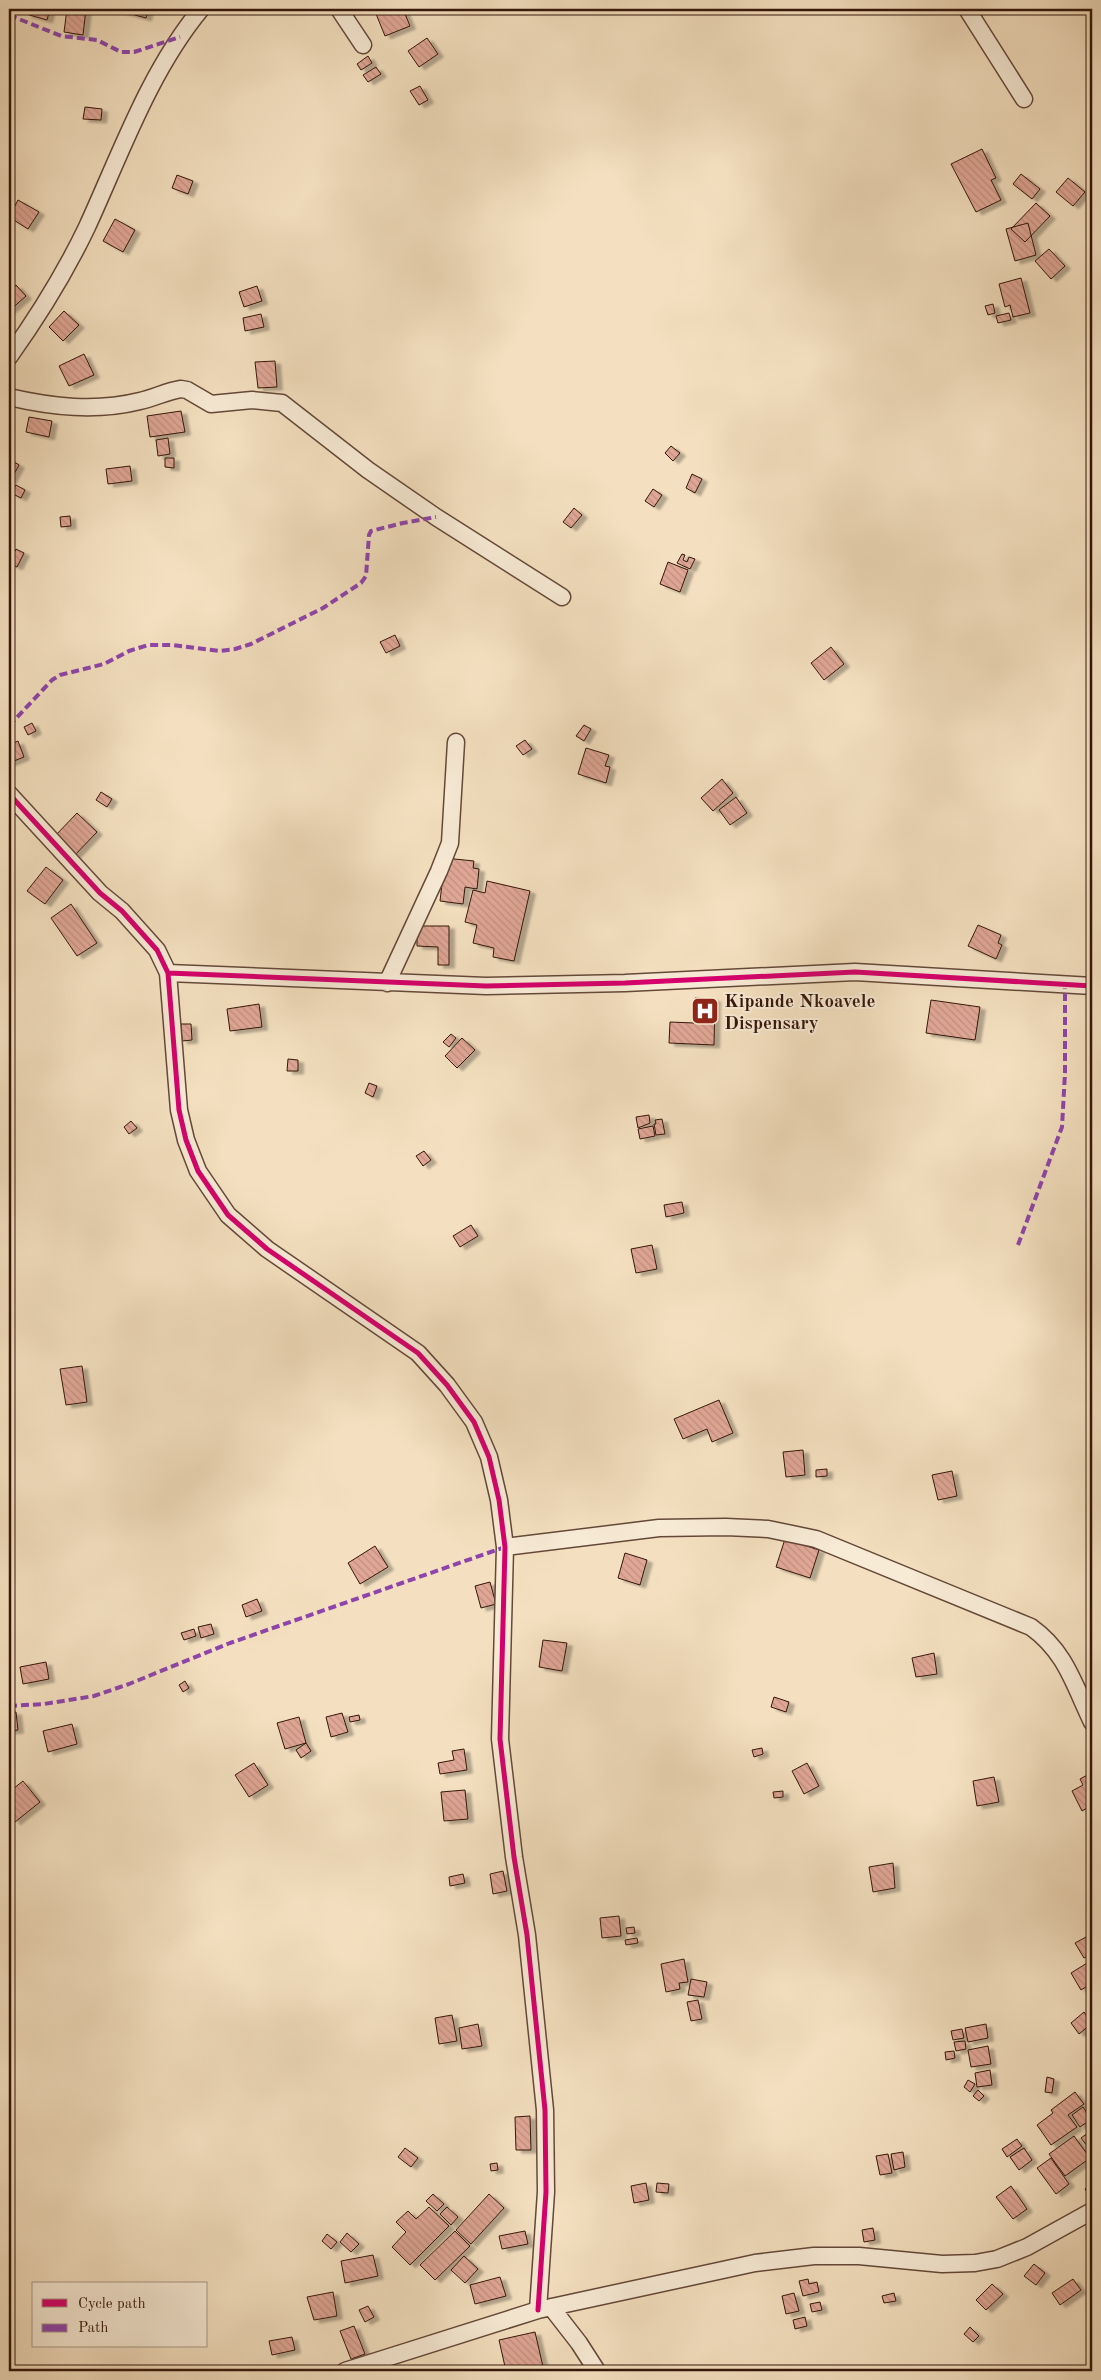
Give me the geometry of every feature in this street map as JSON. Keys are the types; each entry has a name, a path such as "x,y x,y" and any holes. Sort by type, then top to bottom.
{"street":[{"path":"9,357 50,296 85,229 140,109 180,37 201,9"},
{"path":"339,9 363,45"},
{"path":"967,9 1024,99"},
{"path":"9,397 49,405 89,408 133,403 181,389 187,390 211,404 252,400 282,403 368,470 562,598"},
{"path":"387,983 450,843 456,742"},
{"path":"9,794 100,893 142,932 158,950 168,973 179,1110 186,1140 198,1171 228,1214 267,1249 418,1353 447,1385 474,1422 489,1457 499,1500 505,1547 500,1739 514,1857 527,1935 544,2110 546,2192 545,2309 579,2343 597,2371"},
{"path":"168,973 486,986 615,983 855,972 1092,986"},
{"path":"505,1547 586,1536 669,1528 726,1527 768,1529 816,1539 1031,1627 1046,1638 1059,1653 1089,1706 1092,1722"},
{"path":"345,2371 545,2309 755,2263 814,2256 859,2256 942,2264 975,2263 997,2259 1027,2247 1092,2211"}],"building":[{"path":"27,9 50,9 47,20 26,14"},
{"path":"67,9 86,9 83,35 64,32"},
{"path":"113,9 148,9 146,18"},
{"path":"374,9 403,9 410,26 385,36"},
{"path":"427,38 438,54 419,67 408,51"},
{"path":"368,56 372,63 361,70 357,64"},
{"path":"376,67 381,74 368,82 363,75"},
{"path":"420,86 428,100 419,105 410,91"},
{"path":"85,107 102,109 101,120 83,119"},
{"path":"982,149 996,178 991,180 1001,200 976,212 951,164"},
{"path":"1021,174 1040,189 1032,199 1013,184"},
{"path":"177,175 193,181 188,194 172,188"},
{"path":"1068,178 1085,192 1073,206 1056,192"},
{"path":"18,200 39,212 28,229 9,217"},
{"path":"1036,203 1050,216 1025,242 1011,229"},
{"path":"115,219 135,230 123,252 103,241"},
{"path":"1028,223 1036,255 1015,261 1006,229"},
{"path":"1049,249 1065,266 1051,279 1035,261"},
{"path":"1021,278 1030,313 1013,317 1010,305 1005,307 999,284"},
{"path":"16,285 26,296 9,311 9,291"},
{"path":"257,286 262,301 244,307 239,292"},
{"path":"993,304 995,313 988,315 985,306"},
{"path":"64,311 79,325 63,341 49,327"},
{"path":"1009,313 1011,320 998,323 996,316"},
{"path":"261,314 264,327 245,331 243,318"},
{"path":"84,354 94,375 69,386 59,366"},
{"path":"275,361 277,387 258,388 255,362"},
{"path":"181,411 185,432 150,437 147,416"},
{"path":"29,417 52,421 49,437 26,432"},
{"path":"168,438 170,454 158,456 156,440"},
{"path":"671,446 680,453 673,461 665,453"},
{"path":"165,458 174,458 174,468 165,467"},
{"path":"9,459 19,465 9,483"},
{"path":"130,466 132,481 108,484 106,469"},
{"path":"692,474 702,479 695,493 686,488"},
{"path":"16,485 25,490 21,498 11,493"},
{"path":"653,489 662,495 654,507 645,501"},
{"path":"574,508 582,515 571,528 563,522"},
{"path":"70,516 71,526 61,527 60,517"},
{"path":"16,549 24,553 17,567 9,563"},
{"path":"682,554 685,555 683,560 687,562 689,557 695,559 690,569 677,563"},
{"path":"668,562 688,570 680,592 660,584"},
{"path":"395,635 400,646 386,653 380,642"},
{"path":"831,647 844,664 824,680 811,663"},
{"path":"32,723 36,731 28,735 24,727"},
{"path":"584,725 591,729 584,741 576,736"},
{"path":"525,740 532,749 523,755 516,746"},
{"path":"18,741 24,757 9,763 9,745"},
{"path":"586,748 609,755 605,766 610,767 606,783 578,774"},
{"path":"722,779 733,793 713,811 701,798"},
{"path":"101,792 112,799 107,807 96,800"},
{"path":"736,797 747,813 730,825 719,810"},
{"path":"77,813 97,832 74,856 54,837"},
{"path":"445,858 474,861 473,868 479,869 477,889 465,887 463,904 440,901"},
{"path":"46,867 63,880 45,904 27,891"},
{"path":"487,881 530,891 514,961 493,957 494,948 473,943 477,925 465,922 473,890 485,893"},
{"path":"71,904 97,943 77,956 51,918"},
{"path":"978,925 1001,935 998,943 1002,945 996,959 968,946"},
{"path":"417,926 449,926 449,965 438,965 438,947 417,946"},
{"name":"Kipande Nkoavele Dispensary","path":"695,998 715,999 714,1045 669,1043 670,1022 694,1023"},
{"path":"931,1000 980,1007 975,1040 926,1033"},
{"path":"259,1004 262,1027 230,1031 227,1009"},
{"path":"181,1024 191,1024 192,1040 182,1041"},
{"path":"451,1034 456,1038 449,1047 443,1042"},
{"path":"462,1038 475,1050 457,1068 445,1056"},
{"path":"288,1059 298,1060 298,1071 287,1071"},
{"path":"369,1083 377,1086 373,1097 365,1093"},
{"path":"649,1115 650,1123 638,1128 636,1117"},
{"path":"662,1119 665,1134 656,1135 655,1120"},
{"path":"131,1121 137,1128 129,1134 124,1127"},
{"path":"653,1126 655,1136 640,1139 638,1129"},
{"path":"424,1151 431,1160 423,1166 416,1156"},
{"path":"682,1202 684,1213 666,1217 664,1205"},
{"path":"471,1225 478,1236 460,1247 453,1236"},
{"path":"652,1245 657,1269 636,1273 631,1249"},
{"path":"82,1366 87,1402 66,1405 60,1369"},
{"path":"719,1400 733,1433 712,1442 707,1429 683,1439 674,1419"},
{"path":"803,1450 805,1475 786,1477 783,1452"},
{"path":"827,1469 827,1476 816,1477 816,1470"},
{"path":"952,1471 957,1496 938,1500 932,1475"},
{"path":"785,1539 819,1550 810,1578 776,1567"},
{"path":"375,1546 388,1567 360,1584 348,1563"},
{"path":"625,1553 647,1560 640,1585 618,1578"},
{"path":"490,1582 496,1604 481,1608 475,1586"},
{"path":"257,1599 262,1611 246,1617 242,1605"},
{"path":"211,1624 214,1634 201,1638 198,1627"},
{"path":"194,1629 196,1636 184,1640 181,1633"},
{"path":"543,1640 567,1643 562,1671 539,1667"},
{"path":"934,1653 937,1674 916,1677 912,1658"},
{"path":"46,1662 49,1679 23,1684 20,1667"},
{"path":"185,1681 189,1688 183,1692 179,1685"},
{"path":"774,1697 789,1702 786,1712 771,1707"},
{"path":"9,1712 16,1712 18,1730 9,1731"},
{"path":"342,1713 348,1732 331,1737 326,1717"},
{"path":"359,1715 360,1720 350,1722 349,1717"},
{"path":"299,1717 306,1743 285,1749 277,1723"},
{"path":"72,1724 77,1744 48,1752 43,1731"},
{"path":"306,1743 311,1751 301,1758 296,1750"},
{"path":"762,1748 763,1754 754,1757 752,1750"},
{"path":"464,1749 467,1770 440,1774 438,1763 454,1760 452,1751"},
{"path":"254,1763 268,1785 249,1797 235,1775"},
{"path":"807,1763 819,1786 804,1794 792,1771"},
{"path":"1091,1773 1092,1805 1082,1811 1072,1791 1083,1785 1080,1779"},
{"path":"994,1777 999,1802 977,1806 973,1781"},
{"path":"23,1781 40,1802 15,1822 9,1814 9,1792"},
{"path":"465,1790 468,1819 444,1821 441,1792"},
{"path":"783,1791 783,1797 774,1798 773,1792"},
{"path":"893,1863 895,1888 873,1892 869,1867"},
{"path":"503,1871 507,1891 493,1894 490,1874"},
{"path":"463,1874 465,1883 450,1886 449,1877"},
{"path":"619,1916 621,1936 602,1938 600,1918"},
{"path":"634,1927 635,1933 627,1934 626,1928"},
{"path":"1086,1937 1092,1947 1092,1954 1084,1958 1075,1943"},
{"path":"637,1938 638,1943 626,1945 625,1940"},
{"path":"684,1959 688,1982 679,1983 680,1989 666,1992 661,1964"},
{"path":"1092,1960 1092,1983 1081,1990 1071,1973"},
{"path":"691,1979 707,1982 704,1997 688,1995"},
{"path":"698,2000 702,2019 691,2021 687,2002"},
{"path":"1084,2012 1092,2023 1079,2034 1071,2023"},
{"path":"452,2015 457,2041 439,2044 435,2018"},
{"path":"478,2024 482,2046 462,2049 459,2028"},
{"path":"986,2024 988,2038 968,2042 965,2028"},
{"path":"1092,2028 1092,2041 1086,2034"},
{"path":"962,2029 964,2038 953,2040 951,2031"},
{"path":"965,2041 966,2049 956,2051 954,2042"},
{"path":"988,2046 991,2064 971,2067 968,2050"},
{"path":"954,2051 955,2058 946,2060 945,2052"},
{"path":"990,2070 992,2085 977,2087 975,2073"},
{"path":"1047,2077 1054,2079 1052,2093 1045,2092"},
{"path":"968,2080 975,2084 970,2092 964,2087"},
{"path":"978,2090 984,2096 979,2101 973,2096"},
{"path":"1075,2092 1084,2104 1068,2115 1077,2127 1051,2145 1037,2125 1053,2113 1051,2110"},
{"path":"1083,2107 1091,2119 1080,2127 1072,2115"},
{"path":"530,2116 531,2150 516,2150 515,2117"},
{"path":"1092,2130 1092,2142 1087,2146 1081,2138"},
{"path":"1074,2136 1090,2158 1065,2176 1049,2154"},
{"path":"1017,2139 1022,2146 1007,2157 1002,2149"},
{"path":"405,2148 418,2158 411,2167 398,2157"},
{"path":"1024,2148 1032,2160 1019,2170 1010,2157"},
{"path":"903,2152 905,2167 894,2170 891,2154"},
{"path":"888,2154 892,2173 880,2175 876,2156"},
{"path":"1051,2158 1069,2184 1056,2194 1037,2168"},
{"path":"497,2163 498,2170 491,2171 490,2164"},
{"path":"646,2183 649,2200 634,2203 631,2186"},
{"path":"657,2183 669,2184 668,2193 656,2192"},
{"path":"1092,2184 1092,2197 1091,2198 1085,2189"},
{"path":"1011,2186 1027,2209 1013,2219 996,2197"},
{"path":"433,2194 444,2204 437,2211 426,2201"},
{"path":"489,2194 504,2208 471,2244 456,2230"},
{"path":"429,2207 449,2226 410,2265 392,2247 406,2232 396,2222 408,2211 416,2219"},
{"path":"447,2207 458,2217 451,2225 440,2214"},
{"path":"873,2228 875,2240 864,2242 862,2230"},
{"path":"455,2231 470,2246 435,2280 420,2265"},
{"path":"525,2231 528,2244 502,2249 499,2236"},
{"path":"347,2233 359,2244 351,2252 340,2242"},
{"path":"327,2234 337,2242 331,2249 322,2241"},
{"path":"373,2255 378,2276 345,2283 341,2261"},
{"path":"464,2256 478,2269 465,2283 451,2270"},
{"path":"1034,2264 1045,2273 1036,2285 1024,2276"},
{"path":"500,2277 506,2296 475,2304 470,2285"},
{"path":"808,2279 809,2284 817,2282 819,2292 803,2296 799,2281"},
{"path":"1073,2279 1081,2290 1060,2305 1052,2293"},
{"path":"992,2284 1003,2294 986,2310 976,2300"},
{"path":"333,2292 337,2316 314,2320 307,2297"},
{"path":"794,2293 799,2311 786,2314 782,2296"},
{"path":"894,2293 896,2301 884,2303 882,2296"},
{"path":"820,2302 822,2310 812,2312 810,2304"},
{"path":"368,2306 374,2317 365,2322 359,2310"},
{"path":"805,2317 807,2326 795,2329 793,2320"},
{"path":"354,2326 365,2354 351,2359 340,2331"},
{"path":"970,2327 979,2336 973,2342 964,2334"},
{"path":"535,2332 544,2371 506,2371 499,2340"},
{"path":"292,2337 295,2350 272,2355 269,2341"}],"marked path":[{"path":"9,15 61,36 97,40 121,52 134,52 180,37"},
{"path":"9,726 52,680 60,675 104,664 129,651 148,645 173,645 219,651 251,644 323,608 361,583 366,576 369,535 371,531 436,517"},
{"path":"1018,1245 1062,1127 1065,1073 1065,985"},
{"path":"9,1706 44,1704 94,1696 129,1684 230,1643 505,1547"}],"cycle path":[{"path":"9,794 100,893 122,911 157,950 168,973 179,1110 186,1140 198,1171 228,1215 267,1249 418,1353 447,1385 474,1422 489,1457 499,1500 505,1547 500,1739 514,1857 527,1935 545,2110 546,2192 538,2310"},
{"path":"168,973 486,986 625,983 855,972 1092,986"}],"place":[{"name":"Kipande Nkoavele Dispensary","path":"705,1011"}]}
